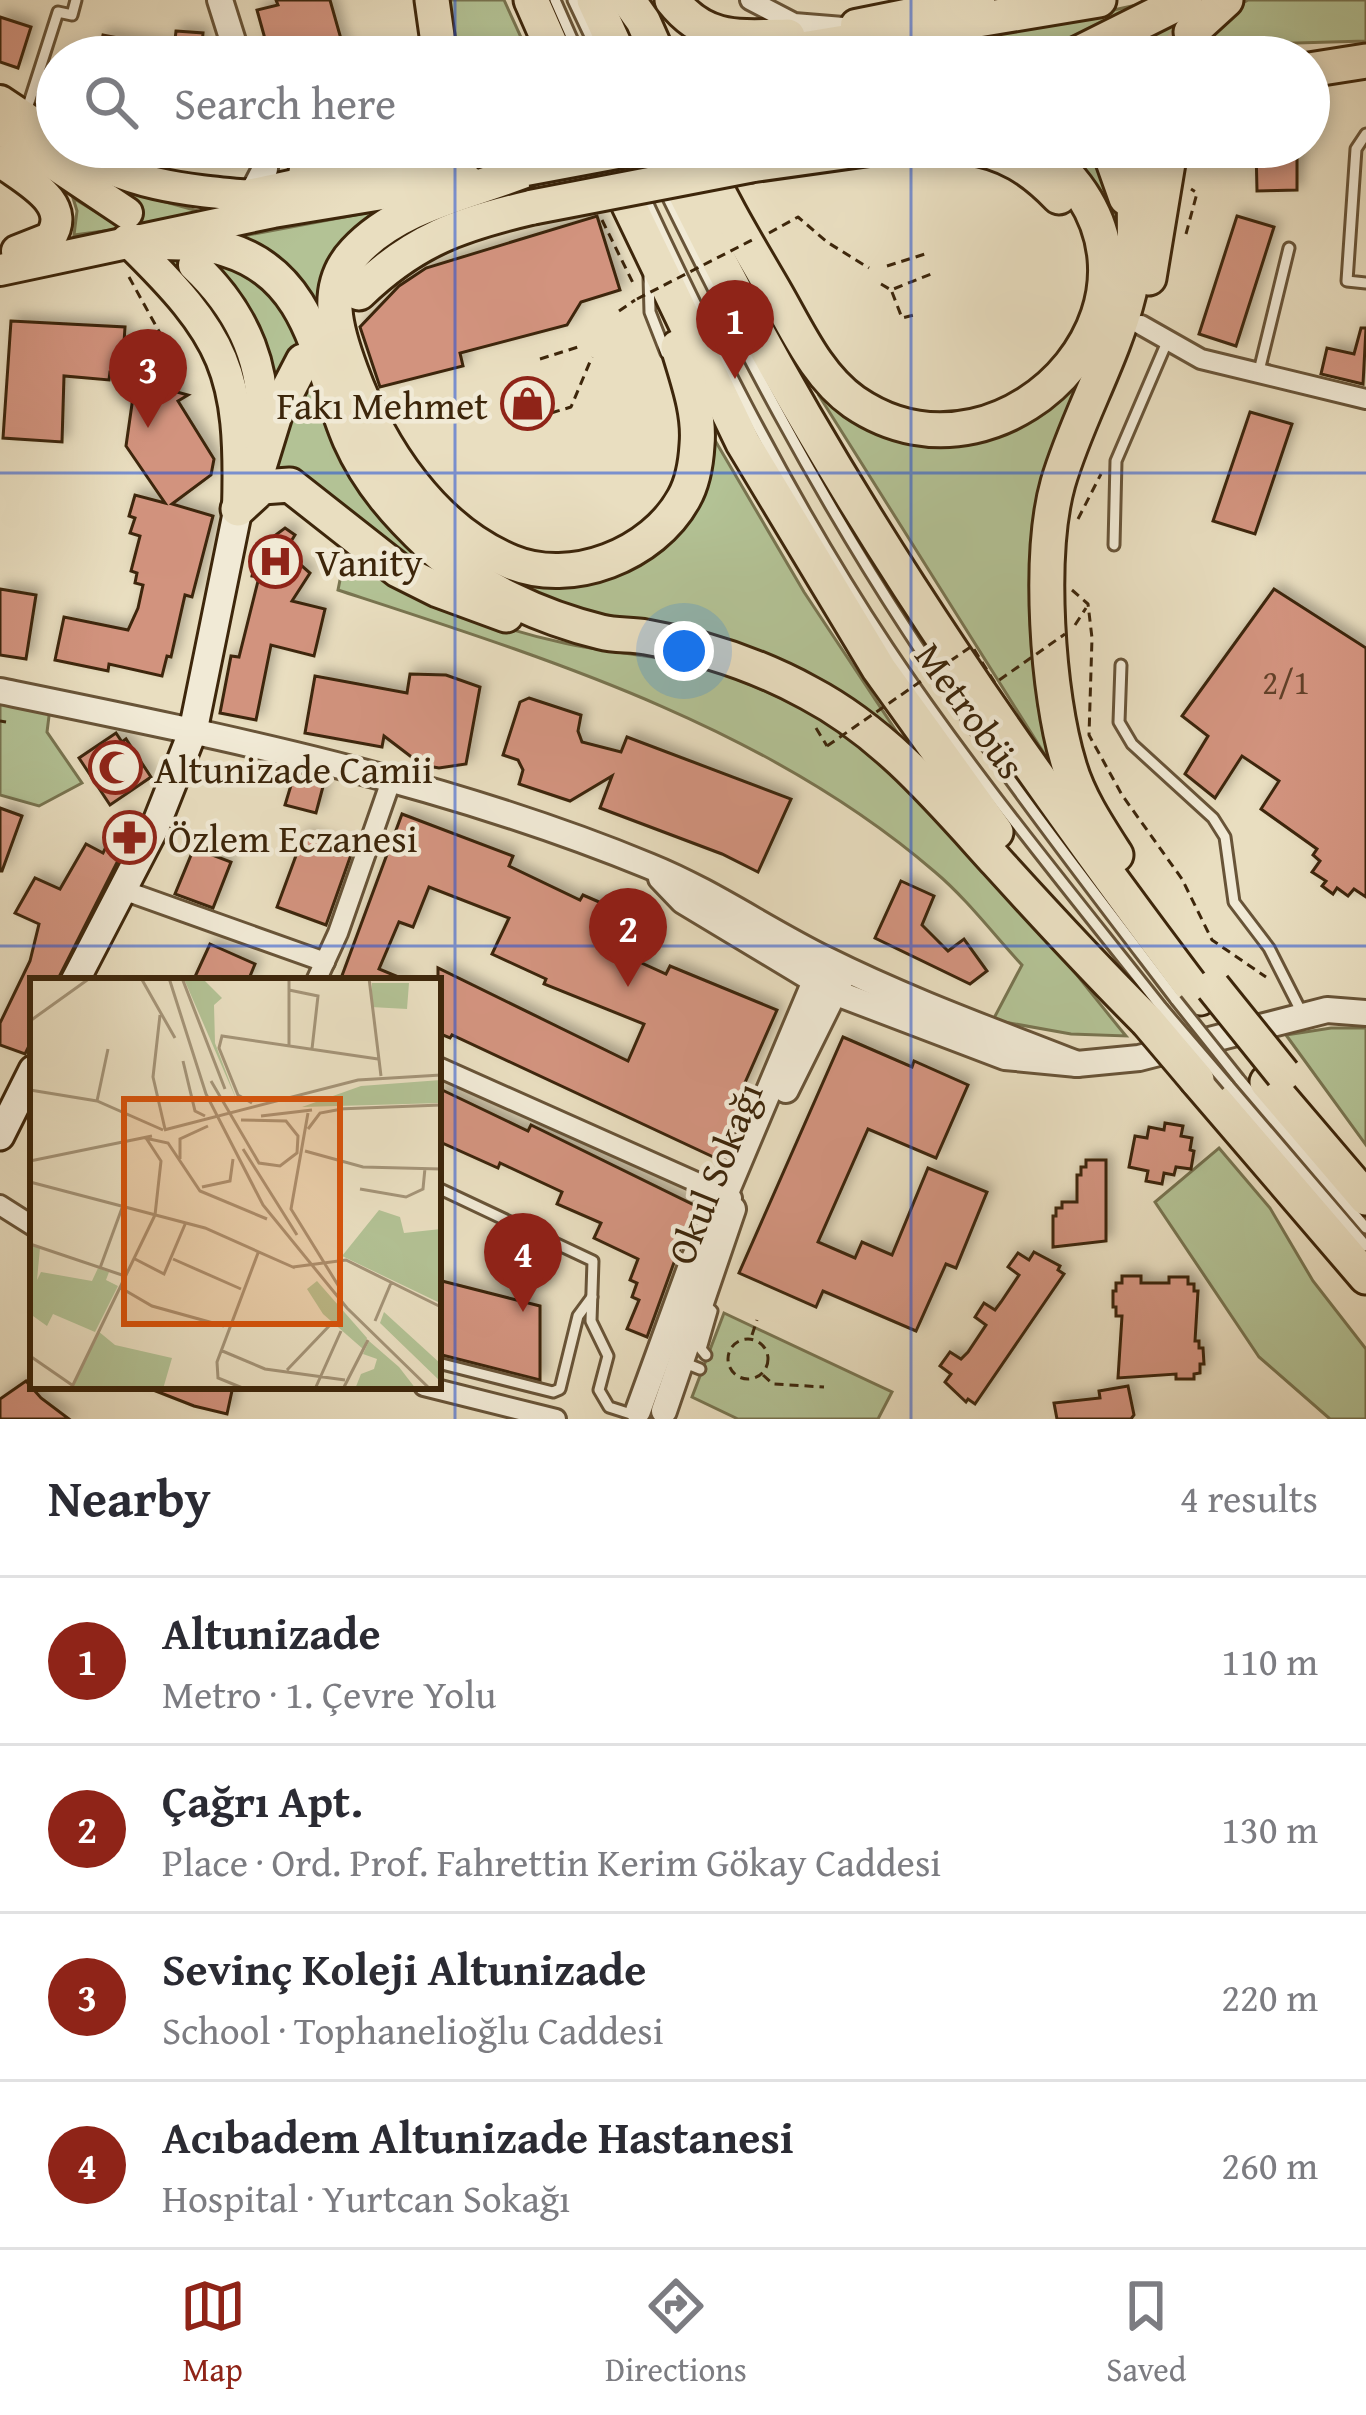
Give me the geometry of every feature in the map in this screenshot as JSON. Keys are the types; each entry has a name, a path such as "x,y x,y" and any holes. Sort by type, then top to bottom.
{"highway":[{"path":"411,0 414,36"},
{"path":"432,0 437,36"},
{"path":"531,0 547,36"},
{"path":"594,0 610,36"},
{"path":"628,0 649,36"},
{"path":"672,0 695,26 729,36"},
{"path":"881,36 1099,0"},
{"path":"1131,36 1226,0"},
{"path":"1330,64 1366,60"},
{"path":"306,172 312,168"},
{"path":"251,196 318,168"},
{"path":"251,196 382,168"},
{"path":"611,168 743,443 879,669 977,807 1212,1083 1366,1277"},
{"path":"674,168 778,370 972,686 1196,995 1366,1198"},
{"path":"706,168 822,371 854,402 895,423 919,428 986,423 1042,394 1090,339 1101,316 1108,272 1086,200 1062,168"},
{"path":"359,293 422,243 449,230 533,207 735,168"},
{"path":"1024,168 1039,177 1075,220 1090,276 1089,302 1075,357"},
{"path":"1116,168 1131,235"},
{"path":"1136,168 1131,282 1115,343 1057,486 1051,675 1069,768 1196,995"},
{"path":"1057,576 1072,487 1117,391 1154,334 1168,168"},
{"path":"526,170 414,210 366,242 337,278 333,304 343,349 371,422 392,456 431,504 490,552 543,570 607,562 639,545 669,519 686,496 698,424 649,253"},
{"path":"128,227 224,248 275,278 311,324 349,437 387,502 432,547 478,582 536,610 606,634"},
{"path":"247,494 275,415 303,361"},
{"path":"247,494 262,487 290,485 398,570 517,618 643,636 725,656 813,694 861,725 926,784 1080,954 1155,1015"}],"main road":[{"path":"790,36 979,0"},
{"path":"8,115 36,129"},
{"path":"8,115 36,141"},
{"path":"0,161 55,205 58,217 50,238 0,256"},
{"path":"65,168 128,227 215,341 233,391 247,494"},
{"path":"105,168 180,190 251,196"},
{"path":"0,270 128,227 536,168"},
{"path":"77,978 155,827 193,731 262,430 256,356 229,305 194,265"},
{"path":"4,1123 30,1075"}],"street":[{"path":"220,0 231,36"},
{"path":"750,0 794,23 843,27"},
{"path":"251,196 265,168"},
{"path":"1154,334 1201,359 1366,399"},
{"path":"0,691 392,778 509,813 699,889 830,975 1077,1064 1139,1058 1328,1010 1366,1013"},
{"path":"123,890 321,972 392,778"},
{"path":"647,1415 692,1263 731,1197 830,975"},
{"path":"441,1068 731,1197"},
{"name":"Okul Sokağı","path":"647,1415 688,1371 700,1300 731,1197"},
{"path":"0,1205 30,1224"},
{"path":"436,1389 556,1419"}],"lane":[{"path":"46,36 58,12 72,15 76,0"},
{"path":"554,0 570,36"},
{"path":"573,0 590,36"},
{"path":"8,115 36,57"},
{"path":"1366,134 1356,149 1347,281 1366,283"},
{"name":"Metrobüs","path":"631,168 710,337 886,644 1155,1015"},
{"name":"Metrobüs","path":"656,168 777,412 906,629 1196,995"},
{"path":"1258,375 1289,248"},
{"path":"1114,545 1116,461 1154,334"},
{"path":"1121,665 1119,722 1132,744 1213,818 1226,837 1234,902 1269,948 1303,1015"},
{"path":"1263,1078 1366,1228"},
{"path":"1212,1083 1366,1246"},
{"path":"441,1189 593,1261 591,1321 608,1356 598,1390 609,1407 647,1415"},
{"path":"441,1364 553,1392 560,1389 578,1316 592,1297"},
{"path":"700,1300 712,1311 701,1349 706,1355"}],"path":[{"path":"1184,185 1196,193 1186,233"},
{"path":"782,228 798,217 826,242 869,268"},
{"path":"603,222 644,305"},
{"path":"619,310 756,238"},
{"path":"887,266 925,254"},
{"path":"891,290 931,274"},
{"path":"881,284 891,290 902,318 918,314"},
{"path":"145,308 160,334"},
{"path":"540,359 578,347"},
{"path":"551,413 571,407 592,357"},
{"path":"1076,521 1107,462"},
{"path":"1057,576 1088,604 1092,638 1088,735 1122,795 1182,879 1212,940 1272,981"},
{"path":"827,746 972,646 995,683 1065,634 1081,620 1088,604"},
{"path":"751,1339 757,1320"},
{"path":"751,1339 763,1344 768,1356 762,1373 743,1378 729,1365 732,1346 751,1339"},
{"path":"762,1373 772,1384 824,1387"}],"green space":[{"path":"443,0 504,0 520,36 448,36"},
{"path":"1160,0 1092,36 954,36"},
{"path":"1204,0 1225,13 1248,0 1366,0 1366,41 1330,42 1330,36 1142,36"},
{"path":"1079,168 1103,168 1118,205 1120,254 1031,618 1038,706 1057,774 818,394 836,408 914,439 1084,365 1104,211"},
{"path":"101,184 216,216 74,235 77,211 73,198 121,227 130,207"},
{"path":"403,206 324,317 227,239"},
{"path":"209,253 263,281 478,598 264,475 272,403 222,312 252,394 162,261"},
{"path":"706,425 804,592 904,743 502,586 365,428 499,564 662,542"},
{"path":"345,555 424,597 506,628 716,672 858,738 907,780 973,849 1126,1036 1071,1034 993,1020 1022,965 947,883 869,821 800,776 651,702 495,642 338,590"},
{"path":"0,702 50,708 47,732 82,783 39,806 0,795"},
{"path":"1366,1028 1366,1145 1286,1035"},
{"path":"1219,1148 1270,1208 1313,1281 1366,1349 1366,1419 1330,1419 1259,1357 1155,1202"},
{"path":"724,1313 892,1392 878,1419 738,1419 692,1397"}],"building":[{"path":"276,0 330,0 340,36 264,36 257,10 278,5"},
{"path":"0,17 31,27 18,68 0,62"},
{"path":"176,31 203,33 203,36 175,36"},
{"path":"1256,168 1297,168 1297,190 1257,191"},
{"path":"597,216 620,290 581,302 567,325 460,353 463,366 380,387 360,327 399,286 426,268"},
{"path":"1237,216 1274,227 1236,346 1199,334"},
{"path":"11,321 125,327 122,373 110,372 109,380 64,376 62,442 3,438"},
{"path":"1361,328 1366,328 1363,384 1321,374 1327,348 1354,354"},
{"path":"155,386 188,395 178,401 214,459 211,475 172,504 213,516 192,597 185,595 171,657 167,656 162,676 109,664 108,671 55,660 64,617 128,630 138,608 143,585 135,583 137,573 131,571 140,536 130,533 135,518 129,516 135,495 165,503 126,446 133,397"},
{"path":"1250,412 1292,424 1255,534 1213,521"},
{"path":"285,528 295,535 285,551 310,573 292,601 325,609 314,656 271,645 256,720 220,713 231,656 239,657 259,577 252,576 258,548"},
{"path":"0,589 36,595 26,659 0,655"},
{"path":"1274,589 1366,648 1366,897 1354,889 1348,896 1337,888 1333,894 1322,886 1326,881 1312,872 1320,861 1313,855 1317,849 1261,809 1279,781 1242,756 1215,798 1185,774 1208,736 1182,716"},
{"path":"410,674 446,675 480,687 466,764 422,765 384,736 382,747 305,733 315,676 407,693"},
{"path":"529,698 581,715 582,742 621,752 627,737 791,799 758,872 600,808 612,776 570,801 519,784 523,770 518,760 503,755 520,702"},
{"name":"Altunizade Camii","path":"116,733 122,742 126,739 151,777 110,805 79,758"},
{"path":"295,772 325,779 316,813 285,805"},
{"path":"0,808 22,816 2,871 0,871"},
{"path":"402,814 513,856 509,866 580,900 583,895 627,914 611,949 666,974 670,966 777,1010 736,1103 744,1107 722,1161 452,1035 441,1034 438,968 628,1061 644,1024 544,984 546,979 492,954 509,918 429,887 413,927 399,922 379,969 401,978 341,978"},
{"path":"122,815 137,823 59,978 30,978 30,1044 25,1054 0,1045 0,1023 30,961 39,924 15,913 35,878 60,889 86,844 103,853"},
{"path":"304,834 352,852 326,925 277,907"},
{"path":"194,848 231,862 213,908 175,894"},
{"path":"901,881 934,896 922,925 948,951 964,939 987,971 970,984 875,938"},
{"path":"210,944 255,964 249,978 194,978"},
{"path":"843,1037 968,1085 936,1158 868,1129 818,1242 855,1258 862,1242 892,1255 928,1168 987,1192 956,1268 946,1264 916,1331 823,1291 816,1307 739,1273"},
{"path":"441,1089 528,1131 531,1125 700,1208 647,1337 627,1329 639,1300 632,1297 637,1283 630,1280 638,1259 594,1238 601,1223 557,1204 562,1192 500,1163 498,1168 441,1142"},
{"path":"1165,1123 1183,1126 1181,1136 1192,1138 1190,1150 1194,1151 1191,1169 1176,1167 1174,1175 1164,1173 1162,1184 1146,1181 1148,1171 1129,1167 1135,1136 1147,1138 1149,1127 1164,1130"},
{"path":"1086,1160 1106,1160 1106,1241 1053,1247 1056,1208 1062,1208 1062,1202 1077,1202 1077,1175 1086,1167"},
{"path":"1034,1252 1060,1266 1064,1274 975,1404 966,1402 945,1382 951,1374 940,1366 950,1352 961,1359 968,1352 986,1325 975,1317 984,1303 995,1310 1019,1275 1008,1267 1018,1253 1029,1260"},
{"path":"1122,1276 1141,1276 1141,1283 1188,1277 1188,1284 1194,1284 1198,1291 1195,1341 1203,1348 1204,1364 1194,1379 1176,1379 1176,1374 1118,1378 1122,1316 1116,1316 1113,1291 1116,1283 1122,1283"},
{"path":"441,1281 540,1306 540,1380 441,1355"},
{"path":"26,1381 69,1419 0,1419 0,1399"},
{"path":"1128,1386 1131,1419 1057,1419 1054,1403 1100,1398 1099,1391"},
{"path":"151,1389 232,1389 227,1414"}],"tunnel":[{"path":"1188,36 1191,32"}],"place":[{"name":"Altunizade","path":"735,379"},
{"name":"Fakı Mehmet","path":"527,404"},
{"name":"Sevinç Koleji Altunizade","path":"148,428"},
{"name":"Vanity","path":"276,561"},
{"name":"Altunizade Camii","path":"115,768"},
{"name":"Özlem Eczanesi","path":"129,837"},
{"name":"Çağrı Apt.","path":"628,987"},
{"name":"Acıbadem Altunizade Hastanesi","path":"523,1312"}]}
